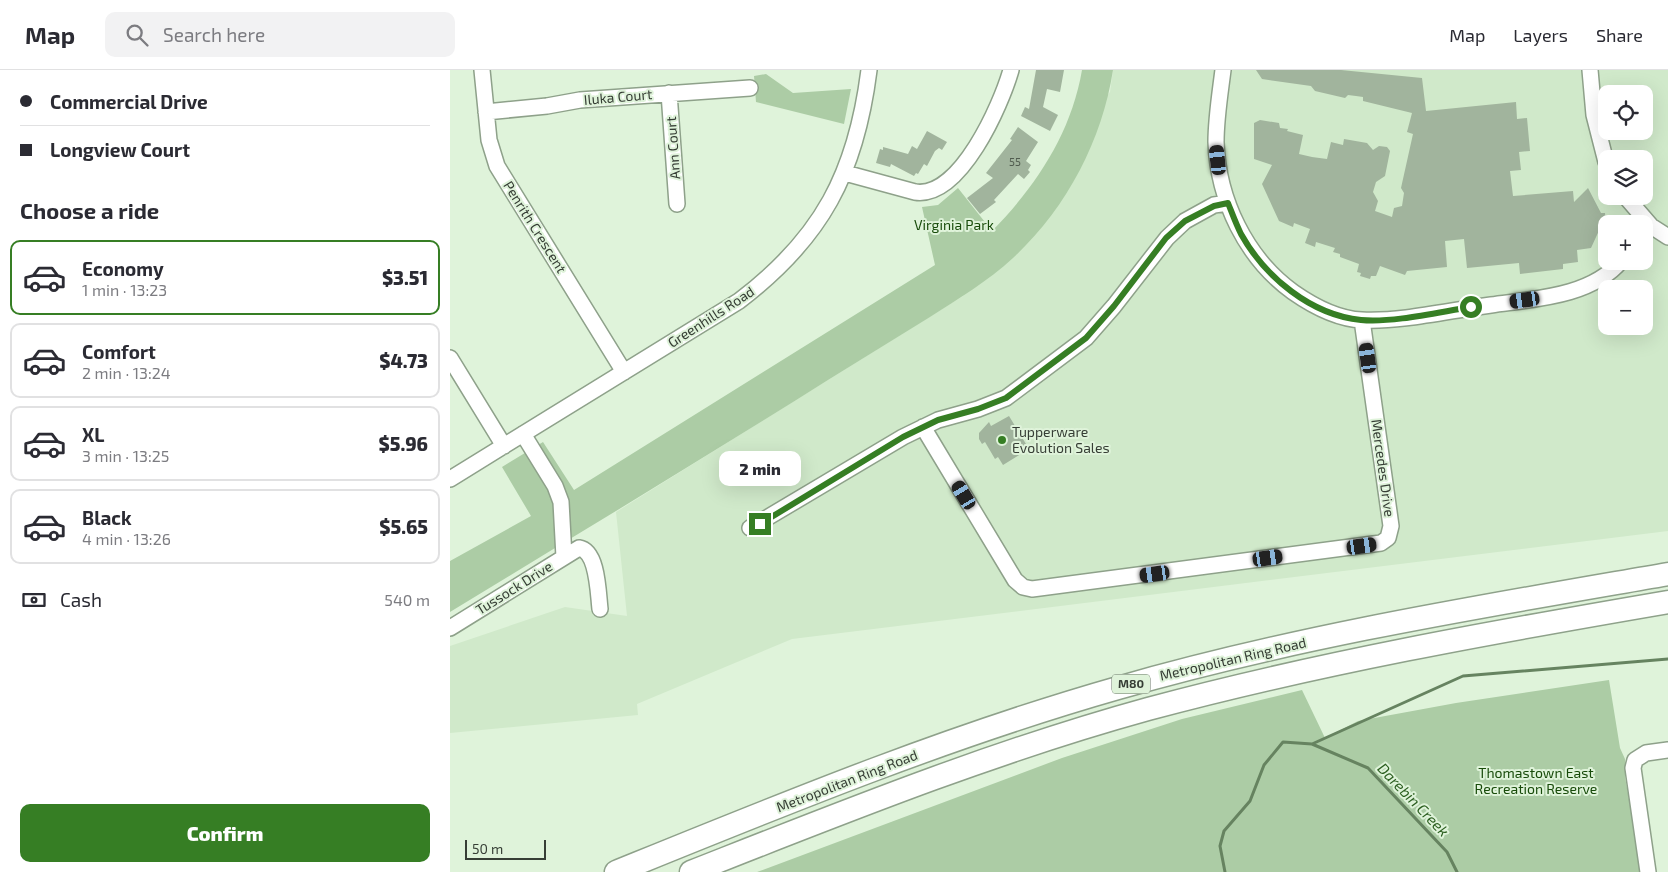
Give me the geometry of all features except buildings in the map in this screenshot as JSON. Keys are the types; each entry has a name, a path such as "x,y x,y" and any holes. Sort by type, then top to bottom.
{"highway":[{"name":"Metropolitan Ring Road","path":"616,872 934,747 1117,688 1317,639 1441,614 1668,574"},
{"name":"Metropolitan Ring Road","path":"691,872 897,792 1026,747 1146,710 1297,671 1412,647 1668,602"}],"street":[{"name":"Penrith Crescent","path":"482,70 489,140 497,166 624,372"},
{"name":"Greenhills Road","path":"450,479 739,301 766,281 806,237 828,205 845,173 862,118 869,70"},
{"path":"845,173 915,192 926,193 939,188 966,160 984,134 1011,70"},
{"path":"1223,70 1216,142 1221,181 1228,203 1241,234 1262,263 1282,284 1311,305 1338,315 1362,320 1417,315 1562,293 1601,277 1610,270"},
{"path":"1590,70 1594,115 1603,150"},
{"name":"Iluka Court","path":"486,112 547,106 580,100 669,92 750,88"},
{"name":"Ann Court","path":"669,92 676,204"},
{"path":"750,528 923,427 1006,398 1055,363 1092,332 1166,238 1185,221 1214,206 1228,203"},
{"path":"1653,232 1668,237"},
{"name":"Mercedes Drive","path":"923,427 1015,580 1023,586 1032,589 1381,543 1388,538 1391,526 1362,320"},
{"path":"450,358 504,446"},
{"path":"523,434 555,486 561,502 564,557"},
{"name":"Tussock Drive","path":"450,628 579,548 588,552 593,562 600,609"},
{"path":"1648,872 1633,768 1635,760 1646,753 1668,750"}],"shaded area":[{"path":"1113,70 1668,70 1668,531 792,639 637,704 638,715 450,733 450,646 565,607 627,616 616,512 963,296 1110,92"}],"green space":[{"name":"Virginia Park","path":"1082,70 1113,70 1100,122 1079,172 1065,196 1032,239 1013,258 973,289 930,317 450,612 450,561 531,516 502,467 543,442 574,490 935,265 922,207 938,205 958,188 992,231 1023,196 1049,158 1069,116"},
{"path":"766,74 793,93 851,89 844,124 756,102 754,76"},
{"name":"Thomastown East Recreation Reserve","path":"1609,680 1620,748 1625,759 1625,777 1642,872 757,872 1062,758 1182,719 1302,690 1325,738 1358,721 1456,703"}],"waterway":[{"path":"1312,744 1463,676 1668,659"},
{"name":"Darebin Creek","path":"1225,872 1220,846 1224,831 1250,801 1264,765 1283,742 1312,744 1368,768 1447,852 1457,872"}],"place":[{"name":"Tupperware Evolution Sales","path":"1002,440"}],"route":[{"path":"760,524 903,437 938,420 978,409 1006,398 1086,338 1114,306 1166,238 1185,221 1214,206 1228,203 1241,234 1262,263 1282,284 1311,305 1338,315 1362,320 1417,315 1471,307"}]}
